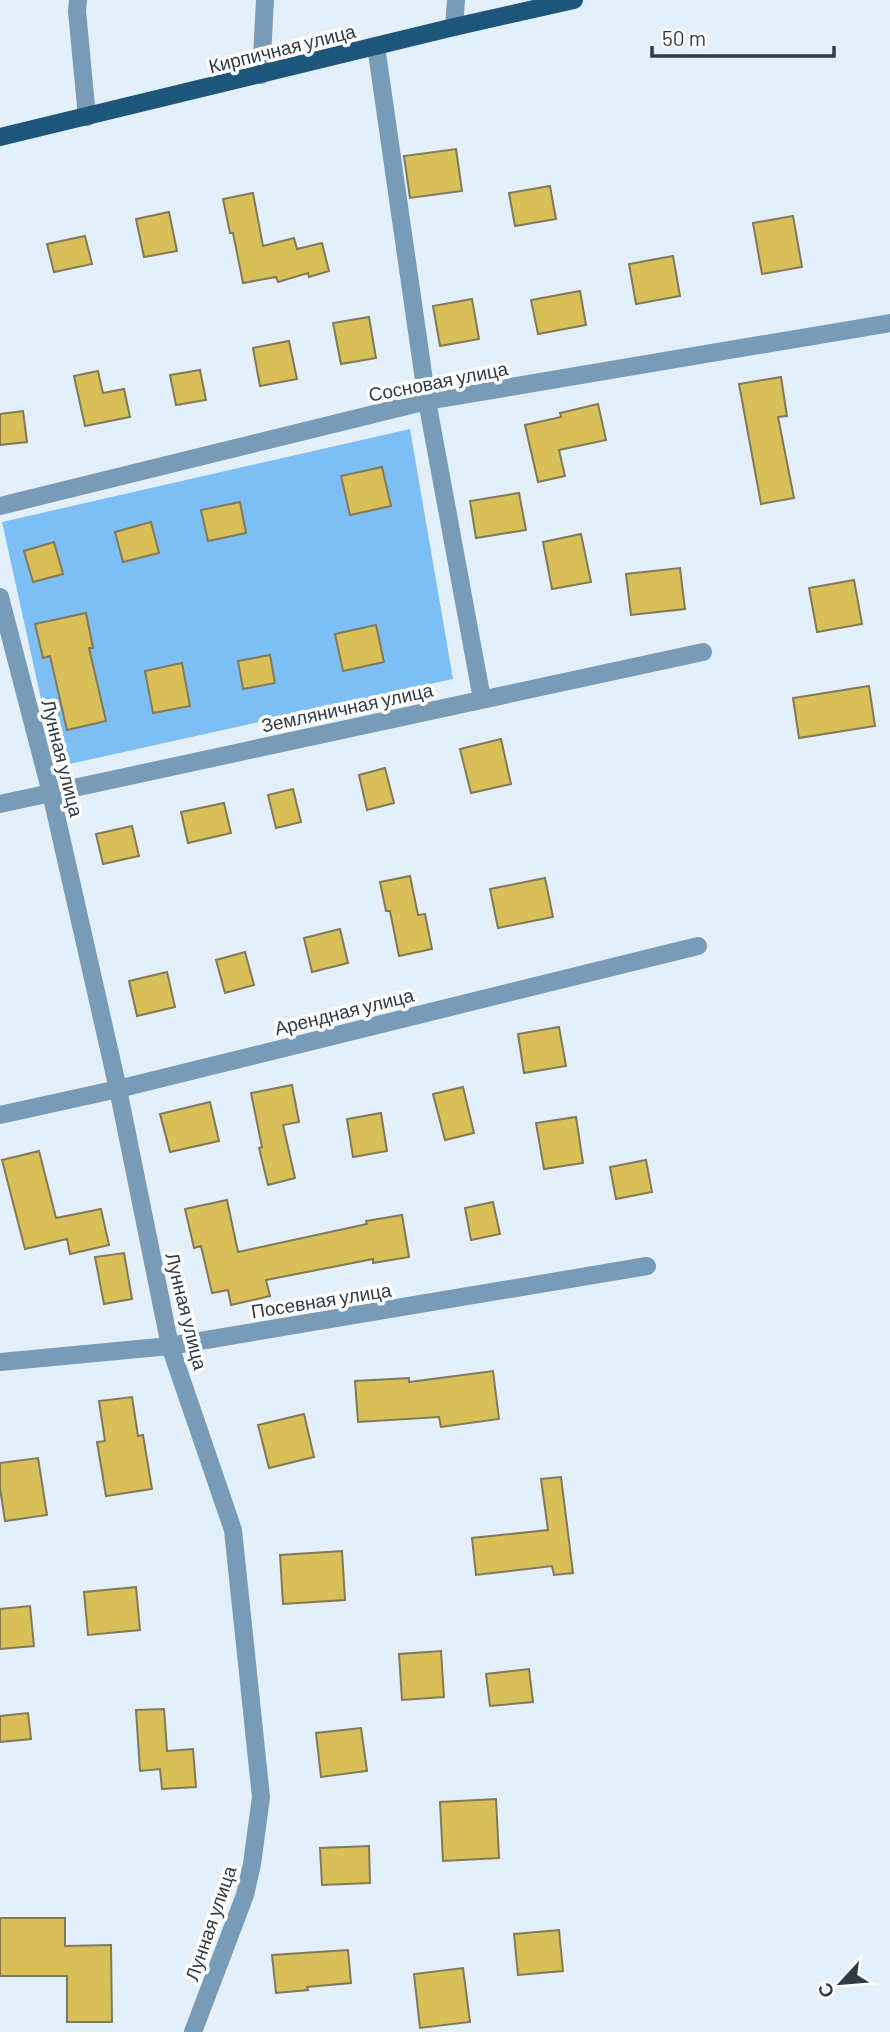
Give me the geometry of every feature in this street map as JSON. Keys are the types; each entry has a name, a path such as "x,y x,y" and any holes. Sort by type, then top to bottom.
{"main road":[{"name":"Кирпичная улица","path":"0,137 574,0"}],"street":[{"path":"78,0 87,117"},
{"path":"261,75 265,0"},
{"path":"454,27 456,0"},
{"path":"376,47 427,401 482,699"},
{"name":"Сосновая улица","path":"0,506 427,401 890,323"},
{"name":"Лунная улица","path":"0,597 51,793 118,1089 170,1346 233,1530 261,1797 245,1895 193,2032"},
{"name":"Земляничная улица","path":"0,804 703,652"},
{"name":"Арендная улица","path":"0,1115 118,1089 698,946"},
{"name":"Посевная улица","path":"0,1362 170,1346 646,1266"}],"shaded area":[{"path":"410,429 453,679 56,767 2,522"}],"building":[{"path":"456,149 462,191 410,198 404,156"},
{"path":"550,186 556,219 515,226 509,193"},
{"path":"253,193 263,246 294,238 297,249 322,243 329,271 309,277 308,273 278,282 276,277 243,283 223,199"},
{"path":"169,212 177,251 144,257 136,219"},
{"path":"793,216 802,267 762,274 753,223"},
{"path":"85,236 92,264 54,272 47,244"},
{"path":"673,256 680,296 636,304 629,264"},
{"path":"580,291 586,325 538,334 531,300"},
{"path":"472,299 479,339 440,346 433,306"},
{"path":"369,317 376,358 341,364 333,323"},
{"path":"289,341 297,379 260,386 253,348"},
{"path":"200,370 206,400 176,405 170,375"},
{"path":"98,371 103,393 124,389 130,417 85,426 74,376"},
{"path":"781,377 787,416 778,417 794,498 761,504 739,384"},
{"path":"598,404 606,440 559,450 565,476 538,482 525,425 561,417 560,413"},
{"path":"23,411 27,442 0,445 0,414"},
{"path":"382,467 391,506 350,515 341,476"},
{"path":"519,493 526,530 476,538 470,501"},
{"path":"240,502 246,533 208,541 201,510"},
{"path":"151,522 159,553 123,562 115,532"},
{"path":"581,534 591,582 552,589 543,542"},
{"path":"54,542 63,574 33,582 24,551"},
{"path":"680,568 685,609 631,615 626,574"},
{"path":"854,580 862,624 817,632 809,588"},
{"path":"86,613 93,648 89,648 106,721 67,730 50,656 43,658 35,624"},
{"path":"376,625 384,662 343,671 335,634"},
{"path":"270,655 275,683 243,689 238,661"},
{"path":"182,663 190,706 153,713 145,671"},
{"path":"869,686 875,726 799,738 793,698"},
{"path":"501,739 511,784 471,793 460,749"},
{"path":"385,768 394,803 367,810 359,775"},
{"path":"293,789 301,822 276,828 268,795"},
{"path":"224,803 231,833 188,843 181,812"},
{"path":"132,826 139,856 103,864 96,834"},
{"path":"410,876 418,915 425,914 432,949 399,956 390,911 386,911 380,882"},
{"path":"545,878 553,917 498,928 490,889"},
{"path":"340,929 348,963 312,972 304,938"},
{"path":"245,952 254,985 225,993 216,960"},
{"path":"167,972 175,1007 137,1016 129,981"},
{"path":"559,1027 566,1066 524,1073 518,1034"},
{"path":"292,1085 299,1122 283,1125 295,1178 268,1185 259,1148 262,1147 251,1093"},
{"path":"463,1087 474,1133 445,1140 433,1094"},
{"path":"210,1102 219,1141 170,1152 160,1114"},
{"path":"381,1113 387,1151 353,1157 347,1119"},
{"path":"576,1117 583,1163 544,1169 536,1123"},
{"path":"39,1151 56,1218 101,1209 109,1245 70,1254 67,1239 25,1249 2,1160"},
{"path":"646,1160 652,1192 616,1199 610,1167"},
{"path":"227,1200 238,1252 402,1215 409,1257 373,1263 373,1259 266,1280 270,1296 231,1305 228,1290 212,1293 201,1246 194,1248 185,1209"},
{"path":"493,1202 500,1234 471,1240 465,1208"},
{"path":"124,1253 132,1299 104,1304 95,1257"},
{"path":"493,1371 499,1419 441,1427 439,1417 358,1422 355,1381 409,1378 409,1382"},
{"path":"132,1397 138,1436 143,1435 152,1489 106,1496 97,1442 105,1441 99,1401"},
{"path":"304,1414 314,1457 269,1468 258,1425"},
{"path":"38,1458 47,1515 5,1521 0,1488 0,1463"},
{"path":"561,1477 573,1573 554,1575 552,1566 476,1575 472,1538 548,1530 541,1479"},
{"path":"342,1551 345,1600 283,1604 280,1555"},
{"path":"136,1587 140,1630 88,1635 84,1592"},
{"path":"30,1606 34,1646 0,1649 0,1609"},
{"path":"441,1651 444,1697 402,1700 399,1654"},
{"path":"529,1669 533,1702 490,1706 486,1674"},
{"path":"164,1709 167,1751 193,1749 196,1787 162,1789 160,1769 140,1771 136,1710"},
{"path":"28,1713 31,1739 0,1742 0,1716"},
{"path":"361,1728 367,1771 321,1777 316,1733"},
{"path":"496,1799 499,1858 443,1861 440,1802"},
{"path":"369,1846 370,1883 322,1885 320,1848"},
{"path":"0,1918 65,1918 65,1946 111,1945 112,2022 67,2022 67,1976 0,1976"},
{"path":"559,1930 563,1971 518,1975 514,1934"},
{"path":"348,1950 351,1983 276,1993 272,1955"},
{"path":"463,1968 470,2022 420,2028 414,1974"}]}
